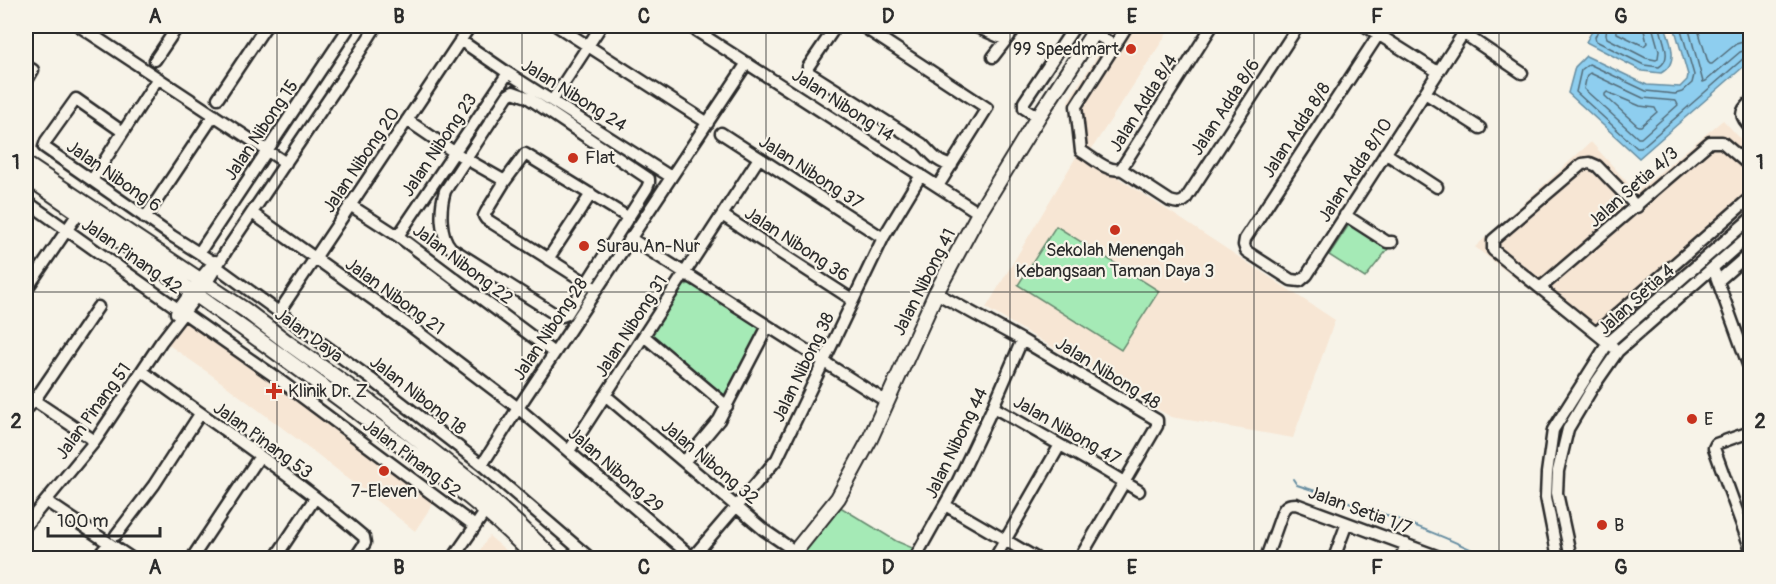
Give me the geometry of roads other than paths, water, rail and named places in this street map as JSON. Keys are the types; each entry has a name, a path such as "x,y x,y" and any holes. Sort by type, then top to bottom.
{"main road":[{"name":"Jalan Nibong 41","path":"793,555 838,498 870,439 936,293 979,213 1096,29"},
{"name":"Jalan Daya","path":"26,164 198,288 245,328 459,489 535,558"},
{"name":"Jalan Daya","path":"26,176 79,213 198,288 245,310 362,396 459,472 553,558"}],"street":[{"path":"155,60 178,26"},
{"path":"218,98 266,26"},
{"name":"Jalan Nibong 15","path":"199,254 350,26"},
{"name":"Jalan Pinang 51","path":"26,525 94,441 181,311 228,248 286,163 376,26"},
{"name":"Jalan Nibong 20","path":"279,312 470,26"},
{"path":"557,26 708,123"},
{"path":"552,101 601,26"},
{"name":"Jalan Nibong 14","path":"689,26 921,174 940,183 979,213"},
{"path":"836,26 808,67 808,72 922,144 935,158 952,165"},
{"path":"862,26 987,108 940,183"},
{"path":"974,26 1006,40"},
{"path":"993,57 1017,26"},
{"path":"1038,117 1024,108 1024,102 1075,26"},
{"path":"1121,169 1115,171 1108,168 1081,151 1076,106 1127,26"},
{"name":"Jalan Adda 8/4","path":"1121,169 1212,26"},
{"name":"Jalan Adda 8/6","path":"1121,169 1170,201 1178,203 1185,200 1298,26"},
{"path":"1365,26 1381,30 1438,72"},
{"path":"83,27 286,163"},
{"path":"1096,29 1114,45"},
{"path":"1466,29 1522,72"},
{"name":"Jalan Adda 8/10","path":"1295,282 1304,279 1466,29"},
{"name":"Jalan Adda 8/8","path":"1295,282 1246,251 1245,239 1381,30"},
{"name":"Jalan Nibong 24","path":"460,40 672,177"},
{"name":"Jalan Nibong 28","path":"482,465 554,353 591,286 630,238 747,63"},
{"path":"26,66 33,70 26,82"},
{"name":"Jalan Nibong 23","path":"399,236 508,73"},
{"path":"92,180 158,78"},
{"path":"513,92 518,93 648,179 647,188 629,218 591,286 567,314 558,316 446,243 442,198 508,95 513,92"},
{"path":"1425,93 1480,128"},
{"name":"Jalan Nibong 6","path":"123,132 75,99 44,147 215,264"},
{"path":"1750,102 1743,110 1742,118 1750,127"},
{"path":"145,218 214,115"},
{"path":"407,120 454,152 505,182"},
{"name":"Jalan Nibong 37","path":"721,133 883,238"},
{"name":"Jalan Setia 4/3","path":"1540,288 1710,142 1722,142 1750,166"},
{"path":"1385,153 1437,186"},
{"path":"591,286 486,219 484,216 486,212 525,154 629,218"},
{"name":"Jalan Nibong 31","path":"570,451 759,158"},
{"path":"935,158 940,183"},
{"path":"1618,351 1492,250 1493,240 1582,164 1590,163 1597,166 1636,207"},
{"name":"Jalan Nibong 38","path":"692,558 777,459 883,238 921,174"},
{"path":"548,259 591,194"},
{"path":"1596,333 1750,198"},
{"name":"Jalan Pinang 42","path":"26,201 181,311"},
{"name":"Jalan Nibong 22","path":"350,205 399,236 554,353"},
{"path":"26,290 79,213"},
{"name":"Jalan Nibong 21","path":"252,213 413,328 518,408"},
{"name":"Jalan Nibong 36","path":"722,215 854,300"},
{"path":"1345,215 1387,242 1392,242"},
{"name":"Jalan Setia 4","path":"1558,558 1546,497 1553,430 1608,343 1750,219"},
{"name":"Jalan Setia 4","path":"1571,558 1557,493 1558,471 1568,429 1618,351 1750,235"},
{"path":"630,238 887,402"},
{"path":"1718,281 1750,253"},
{"name":"Jalan Nibong 18","path":"215,264 371,379 482,465 590,558"},
{"path":"1713,268 1744,336 1750,368"},
{"name":"Jalan Nibong 48","path":"936,293 1022,340 1157,420 1157,426 1080,558"},
{"path":"26,410 30,398 98,307"},
{"name":"Jalan Pinang 52","path":"181,311 341,425 475,526"},
{"path":"684,462 728,406 768,326"},
{"path":"644,336 728,406"},
{"name":"Jalan Nibong 44","path":"915,558 957,483 1022,340"},
{"name":"Jalan Pinang 53","path":"142,370 260,456 364,537 365,543 355,558"},
{"name":"Jalan Nibong 32","path":"605,395 793,555"},
{"path":"30,398 94,441"},
{"name":"Jalan Nibong 47","path":"993,407 1139,491"},
{"name":"Jalan Nibong 29","path":"518,408 692,558"},
{"path":"341,425 352,409"},
{"path":"96,558 154,485 200,414"},
{"path":"1750,432 1716,444 1714,448 1750,547"},
{"path":"995,558 1060,445"},
{"path":"192,558 260,456"},
{"path":"275,558 315,498"},
{"path":"46,501 112,539 131,558"},
{"name":"Jalan Setia 1/7","path":"1266,558 1282,513 1290,504 1296,504 1442,558"},
{"path":"945,505 1036,558"},
{"path":"453,558 485,512"},
{"path":"1334,558 1347,523"},
{"path":"1401,558 1406,544"}],"water":[{"path":"1595,26 1665,26 1672,51 1670,64 1661,73 1642,71 1586,42"},
{"path":"1674,26 1750,26 1750,61 1639,158 1568,93 1575,67 1586,56 1647,85 1680,87 1687,80 1688,75"}],"waterway":[{"path":"1293,479 1297,485 1419,527 1489,558"}],"place":[{"name":"99 Speedmart","path":"1131,49"},
{"name":"Flat","path":"573,158"},
{"name":"Sekolah Menengah Kebangsaan Taman Daya 3","path":"1115,230"},
{"name":"Surau An-Nur","path":"584,246"},
{"name":"Klinik Dr. Z","path":"274,391"},
{"name":"E","path":"1692,419"},
{"name":"7-Eleven","path":"384,471"},
{"name":"B","path":"1602,525"}]}
